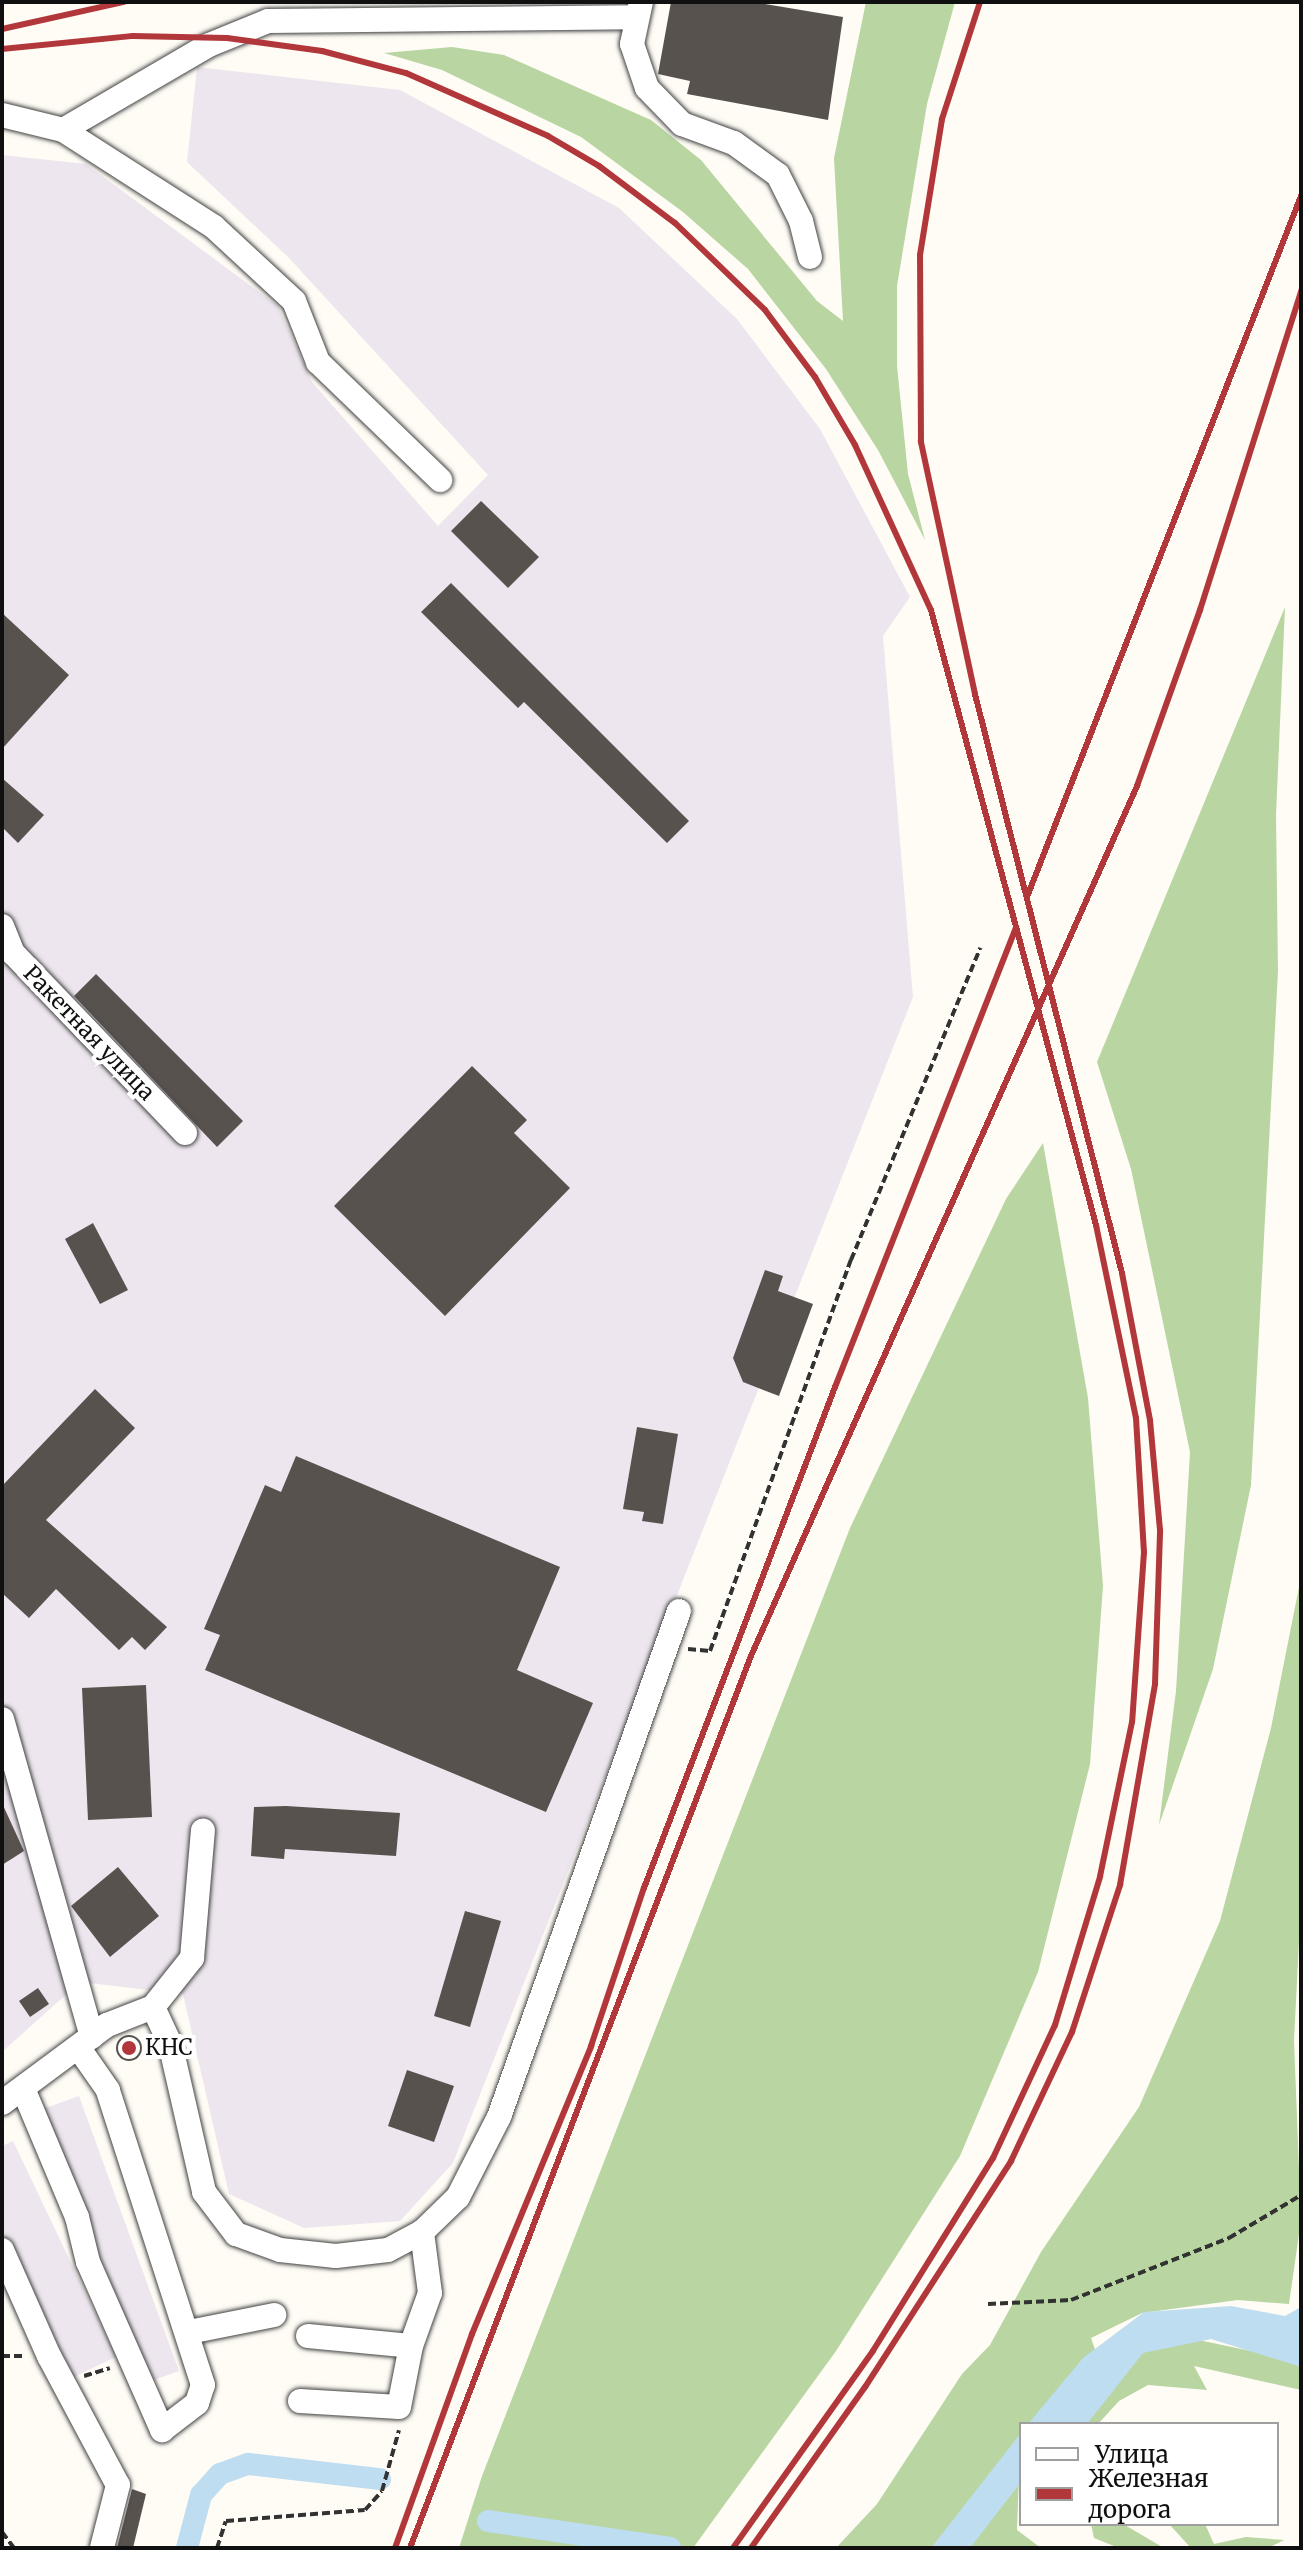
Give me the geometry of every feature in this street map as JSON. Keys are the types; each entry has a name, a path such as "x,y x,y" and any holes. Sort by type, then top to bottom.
{"lane":[{"path":"63,130 209,45 268,21 638,9 632,44 647,88 682,124 734,143 778,175 801,221 810,257"},
{"path":"2,115 63,130 214,227 294,301 318,362 440,480"},
{"name":"Ракетная улица","path":"2,926 13,953 185,1133"},
{"path":"153,2007 170,2043 204,2192 236,2234 280,2250 336,2256 388,2250 422,2232 458,2197 499,2117 679,1611"},
{"path":"2,1719 85,2041 108,2090 189,2332 203,2385 197,2403 162,2430 24,2091"},
{"path":"2,2103 24,2091 85,2041 153,2007 192,1958 203,1830"},
{"path":"300,2401 399,2407 411,2346 430,2293 422,2232"},
{"path":"2,2250 63,2382 118,2485 102,2548"},
{"path":"189,2332 274,2315"},
{"path":"308,2336 411,2346"}],"path":[{"path":"666,1647 710,1651 851,1260 980,948"},
{"path":"988,2304 1071,2300 1229,2238 1301,2195"},
{"path":"63,2382 132,2362"},
{"path":"217,2548 226,2521 365,2510 382,2491 399,2433 399,2407"},
{"path":"2,2532 14,2548"}],"shaded area":[{"path":"197,67 400,90 619,208 737,319 820,429 910,597 883,636 913,997 453,2163 400,2221 304,2228 229,2194 183,1994 80,1982 2,2052 2,155 86,164 278,306 312,382 438,526 488,475 289,258 187,162"},
{"path":"79,2096 179,2371 137,2386 37,2111"},
{"path":"13,2141 116,2357 61,2383 2,2261 2,2146"}],"green space":[{"path":"866,2 955,2 927,104 897,286 897,366 908,474 925,540 878,450 826,369 748,269 683,212 581,137 442,70 384,53 452,47 504,55 651,120 701,160 817,301 843,321 834,158"},
{"path":"1285,607 1276,815 1278,971 1251,1485 1213,1669 1159,1825 1176,1691 1190,1452 1131,1169 1097,1062"},
{"path":"1043,1143 1088,1398 1103,1586 1090,1764 1038,1972 960,2156 836,2351 693,2548 459,2548 482,2476 850,1528 1006,1199"},
{"path":"1301,1577 1301,1901 1294,2041 1301,2220 1289,2304 1238,2300 1142,2313 1091,2338 1098,2358 1170,2334 1265,2354 1301,2363 1301,2390 1194,2366 1207,2390 1148,2385 1119,2401 1100,2422 1019,2422 1017,2530 1041,2548 836,2548 877,2504 962,2374 990,2345 1041,2252 1139,2107 1220,1921 1271,1728"},
{"path":"1091,2526 1126,2526 1164,2548 1119,2548 1094,2538"},
{"path":"1171,2526 1206,2526 1214,2544 1246,2537 1284,2540 1268,2548 1191,2548"}],"water":[{"path":"1231,2306 1285,2316 1301,2307 1301,2367 1211,2339 1143,2353 1089,2422 1030,2422 1083,2358 1144,2312"},
{"path":"1019,2436 1019,2485 970,2548 931,2548"}],"building":[{"path":"671,2 753,2 843,17 828,120 687,94 690,81 658,74"},
{"path":"481,501 539,557 508,588 451,531"},
{"path":"451,583 689,821 667,843 524,702 518,708 421,612"},
{"path":"2,613 69,675 2,749"},
{"path":"2,778 44,815 18,843 2,827"},
{"path":"96,974 243,1121 217,1147 74,996"},
{"path":"472,1066 527,1120 514,1133 570,1188 445,1316 334,1206"},
{"path":"93,1223 128,1290 100,1304 65,1239"},
{"path":"765,1270 783,1276 778,1291 813,1304 779,1396 743,1382 733,1358"},
{"path":"95,1389 135,1428 46,1520 167,1627 145,1650 132,1637 119,1650 56,1589 29,1618 2,1593 2,1486"},
{"path":"637,1427 678,1434 663,1524 642,1521 644,1512 623,1509"},
{"path":"296,1456 560,1567 517,1670 593,1703 546,1812 205,1670 220,1635 204,1629 265,1485 281,1492"},
{"path":"146,1685 152,1817 88,1820 82,1688"},
{"path":"2,1803 24,1851 2,1865"},
{"path":"254,1807 400,1813 396,1856 285,1849 284,1859 251,1856"},
{"path":"118,1867 159,1916 110,1957 71,1906"},
{"path":"465,1911 501,1921 470,2027 434,2016"},
{"path":"38,1988 49,2004 30,2017 19,2001"},
{"name":"КНС","path":"129,2035 138,2039 142,2048 138,2057 129,2061 120,2057 116,2048 120,2039"},
{"path":"407,2070 454,2086 434,2142 388,2126"},
{"path":"132,2489 146,2494 133,2548 117,2548"}],"waterway":[{"path":"187,2548 201,2495 220,2474 248,2464 380,2479"},
{"path":"488,2521 670,2548"}],"railway":[{"path":"2,29 124,2"},
{"path":"751,2548 865,2387 1011,2161 1072,2032 1120,1885 1155,1684 1160,1530 1150,1420 1122,1273 975,694 921,442 920,255 942,119 980,2"},
{"path":"2,49 133,36 227,38 322,51 406,73 548,136 599,166 675,223 765,310 815,377 855,445 931,610 1096,1225 1136,1418 1144,1552 1132,1722 1100,1877 1055,2025 993,2158 873,2351 733,2548"},
{"path":"1027,897 1301,196"},
{"path":"410,2548 751,1656 1137,786 1200,610 1301,291"},
{"path":"395,2548 472,2334 591,2046 644,1888 835,1387 1016,927"}],"place":[{"name":"КНС","path":"129,2048"}]}
